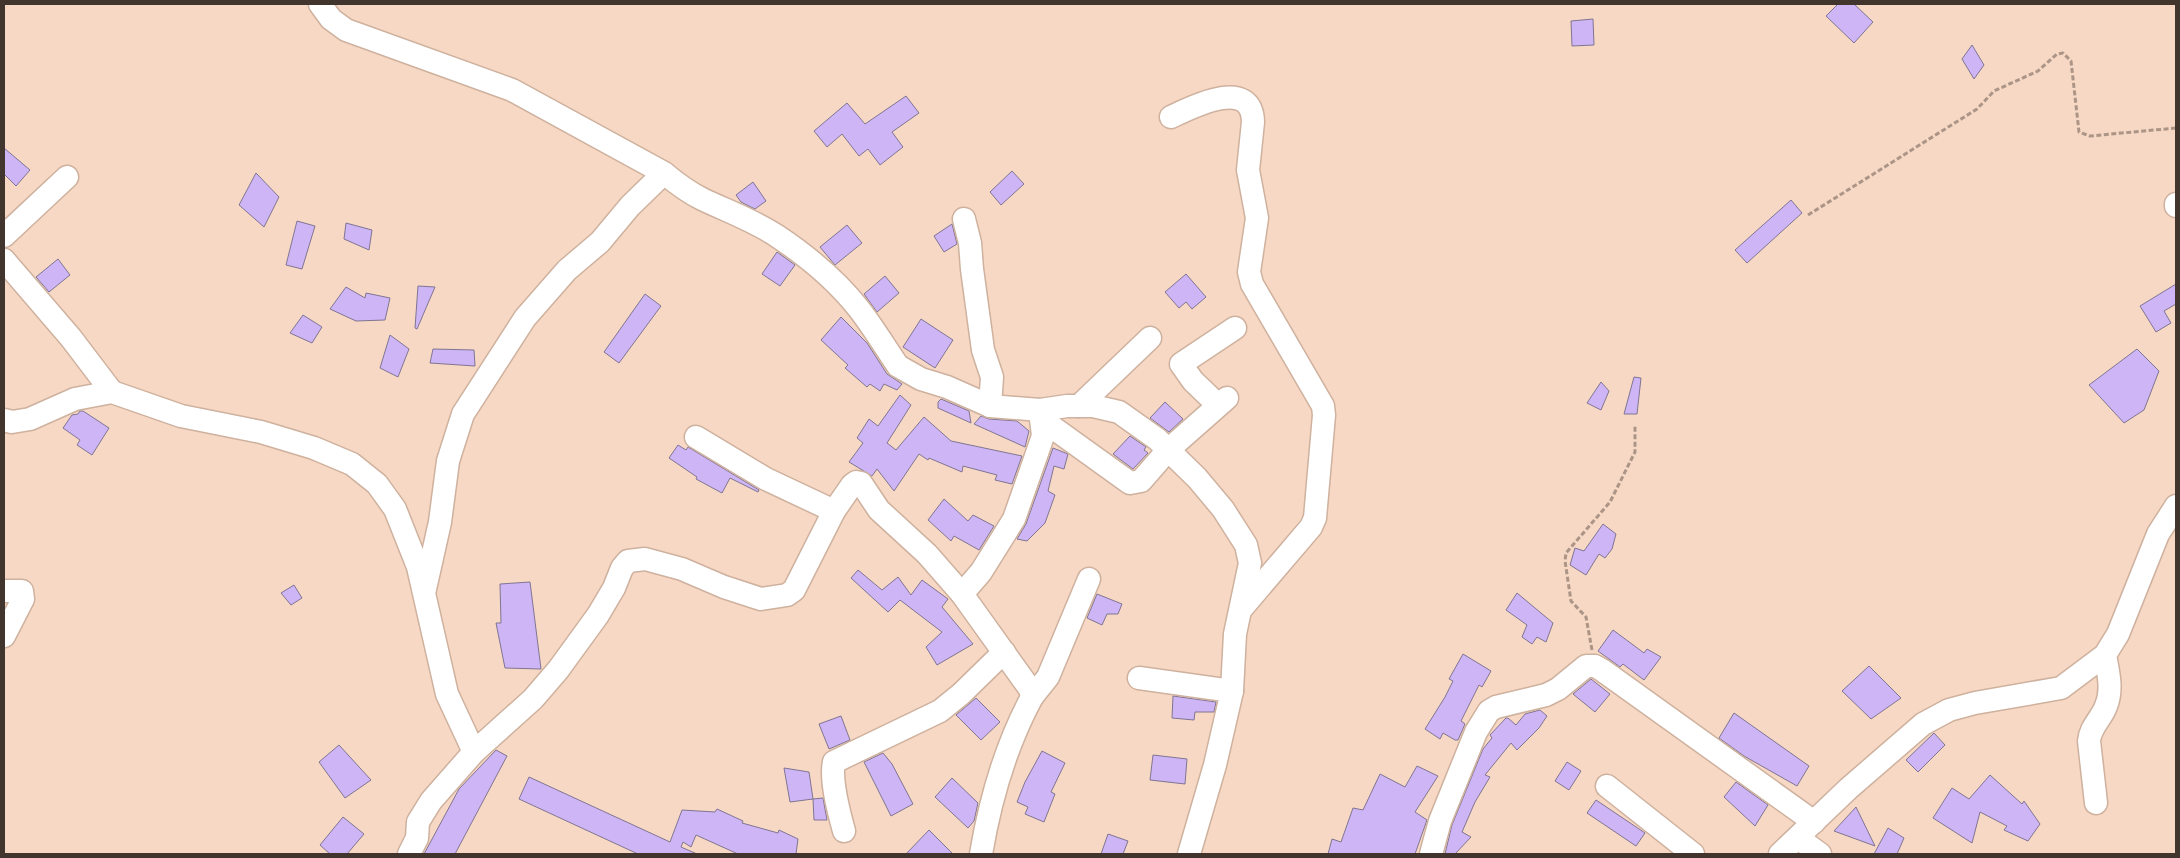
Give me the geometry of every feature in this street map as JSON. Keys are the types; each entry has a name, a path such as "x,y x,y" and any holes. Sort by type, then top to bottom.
{"street":[{"path":"320,4 331,19 346,30 512,90 664,173 693,194 739,214 777,236 840,288 860,310 898,366 905,372 931,383 947,387 990,406 1041,414 1079,406 1104,407 1119,412 1168,450 1209,491 1246,545 1250,563 1235,634 1232,691 1215,765 1189,854"},
{"path":"1171,117 1206,101 1220,98 1241,100 1250,106 1253,113 1253,122 1248,179 1257,218 1249,272 1252,284 1323,406 1324,415 1315,518 1311,527 1240,610"},
{"path":"425,589 440,522 448,461 463,414 525,318 567,270 600,242 630,206 664,173"},
{"path":"4,236 67,177"},
{"path":"964,219 970,243 984,350 992,377 990,406"},
{"path":"4,260 71,338 112,392"},
{"path":"1041,414 1130,483 1141,481 1168,450 1222,402 1194,381 1181,364 1235,328"},
{"path":"1079,406 1150,338"},
{"path":"4,420 12,422 30,419 75,399 112,392 181,416 261,432 314,448 352,464 377,484 395,509 425,589 447,694 474,752"},
{"path":"962,594 981,572 1014,519 1043,436 1041,414"},
{"path":"696,437 766,479 834,511"},
{"path":"409,854 417,838 418,822 431,801 474,752 533,699 558,670 598,615 614,588 622,568 628,562 645,559 682,569 724,587 761,599 787,596 794,590 834,511 856,482 861,483 879,510 927,554 962,594 1027,684 1032,697"},
{"path":"1780,854 1848,789 1923,724 1949,710 1975,703 2061,688 2105,655 2118,634 2158,534 2176,506"},
{"path":"981,854 1002,770 1022,716 1032,697 1048,677 1090,579"},
{"path":"4,591 18,590 22,591 23,594 4,636"},
{"path":"844,831 832,768 834,762 940,711 962,694 1004,652"},
{"path":"2096,803 2089,741 2091,732 2108,701 2109,678 2105,655"},
{"path":"1431,854 1440,821 1476,732 1490,711 1502,705 1546,695 1558,689 1586,666 1595,666 1814,822"},
{"path":"1139,678 1232,691"},
{"path":"1607,786 1693,854"},
{"path":"1798,838 1820,854"}],"path":[{"path":"1808,215 1977,108 1998,88 2042,69 2057,54 2063,53 2071,61 2079,132 2090,136 2176,128"},
{"path":"1595,666 1588,621 1571,602 1565,560 1570,546 1606,507 1633,458 1635,452 1635,425"}],"building":[{"path":"1838,4 1854,4 1873,22 1854,43 1826,16"},
{"path":"1593,19 1594,45 1572,46 1571,21"},
{"path":"1972,45 1984,65 1974,79 1962,59"},
{"path":"906,96 919,113 892,132 903,147 880,165 868,149 859,156 842,134 827,147 814,131 847,103 865,124"},
{"path":"4,148 30,170 16,186 4,174"},
{"path":"1012,171 1024,184 1001,205 990,192"},
{"path":"256,173 279,197 264,227 239,205"},
{"path":"753,182 766,201 755,209 741,202 736,195"},
{"path":"1791,200 1802,213 1747,263 1735,250"},
{"path":"297,221 315,226 302,269 286,265"},
{"path":"346,223 372,230 369,250 344,239"},
{"path":"952,224 957,244 944,252 934,236"},
{"path":"847,225 862,243 835,265 820,247"},
{"path":"777,252 795,265 780,286 762,274"},
{"path":"58,259 70,275 49,292 36,277"},
{"path":"1186,274 1206,297 1192,309 1186,302 1179,308 1165,292"},
{"path":"885,276 899,293 877,312 864,294"},
{"path":"2176,284 2176,304 2164,311 2171,323 2156,332 2140,306"},
{"path":"418,286 435,287 417,329 415,328"},
{"path":"346,287 365,298 366,293 390,298 385,320 356,321 330,309"},
{"path":"645,294 661,306 619,363 604,352"},
{"path":"303,315 322,327 312,343 290,333"},
{"path":"841,317 867,343 887,374 902,384 897,390 884,384 880,391 870,384 867,387 845,368 848,365 821,340"},
{"path":"921,319 953,340 935,368 903,347"},
{"path":"390,335 409,349 398,377 380,368"},
{"path":"433,349 474,350 475,366 430,363"},
{"path":"2137,349 2159,371 2144,410 2124,423 2089,385"},
{"path":"1634,377 1641,378 1637,414 1624,414"},
{"path":"1601,382 1609,391 1601,410 1587,403"},
{"path":"900,395 911,405 887,443 896,450 924,417 951,441 1022,456 1012,484 995,480 997,475 963,466 962,472 929,458 928,460 919,454 894,491 877,469 872,476 849,462 863,443 857,438 869,419 878,426"},
{"path":"941,399 969,411 971,423 938,408 938,402"},
{"path":"1165,402 1183,419 1169,432 1150,418"},
{"path":"80,411 83,411 109,428 92,455 77,445 80,440 63,428 72,415 78,414"},
{"path":"981,416 989,419 1017,421 1029,431 1025,447 974,424"},
{"path":"1130,436 1146,447 1144,450 1148,453 1133,469 1113,454"},
{"path":"678,445 686,450 688,447 759,490 758,492 730,478 722,493 696,479 697,477 669,458"},
{"path":"1053,448 1068,454 1064,469 1054,466 1048,491 1055,495 1045,523 1027,541 1017,539 1026,524"},
{"path":"944,499 968,521 973,515 994,526 979,550 954,536 951,541 928,520"},
{"path":"1603,524 1616,534 1612,549 1605,558 1599,554 1586,575 1570,565 1575,548 1584,551"},
{"path":"858,570 882,590 898,577 911,595 922,580 948,599 942,607 973,644 937,665 926,647 942,632 900,600 888,612 851,578"},
{"path":"530,582 541,669 505,668 496,623 501,623 500,584"},
{"path":"294,585 302,598 291,605 281,593"},
{"path":"1517,593 1553,623 1546,642 1537,637 1532,644 1522,637 1527,625 1506,610"},
{"path":"1097,594 1122,604 1118,614 1107,614 1102,625 1087,618"},
{"path":"1613,630 1644,653 1647,649 1661,657 1644,680 1623,664 1620,667 1598,651"},
{"path":"1463,654 1491,671 1482,687 1479,685 1461,721 1465,724 1458,740 1443,733 1440,739 1425,729 1445,697 1453,681 1449,679"},
{"path":"1869,666 1901,698 1871,719 1842,691"},
{"path":"1591,679 1610,694 1595,712 1573,694"},
{"path":"1173,696 1216,702 1214,712 1195,712 1194,720 1172,718"},
{"path":"976,698 1000,722 981,740 956,715"},
{"path":"1540,710 1547,716 1539,728 1517,750 1511,743 1485,775 1490,777 1475,802 1462,832 1471,837 1455,854 1445,854 1452,825 1483,749 1492,738 1490,735 1506,718 1516,725 1525,714"},
{"path":"1734,713 1809,766 1797,786 1744,756 1719,738"},
{"path":"841,716 850,740 829,749 819,724"},
{"path":"1934,733 1945,745 1918,772 1906,760"},
{"path":"339,745 371,780 345,798 319,762"},
{"path":"496,750 507,756 455,854 424,854 459,789"},
{"path":"1042,751 1065,763 1051,792 1055,794 1044,822 1025,814 1028,807 1017,802 1025,782"},
{"path":"883,753 892,764 913,804 891,816 864,762"},
{"path":"1153,755 1187,759 1185,784 1150,780"},
{"path":"1567,762 1581,771 1569,790 1555,781"},
{"path":"1417,766 1438,776 1415,812 1427,820 1415,854 1328,854 1332,839 1341,842 1353,808 1363,810 1380,774 1405,787"},
{"path":"784,768 809,772 813,799 790,802"},
{"path":"1990,775 2022,804 2024,801 2040,824 2028,841 2004,830 2007,826 1980,812 1972,843 1933,818 1952,788 1969,799"},
{"path":"529,777 670,842 682,810 715,812 717,809 743,821 742,823 778,833 779,830 798,839 796,854 738,854 696,835 691,847 683,842 681,847 697,854 638,854 519,799"},
{"path":"952,778 978,803 974,821 968,828 935,797"},
{"path":"1736,782 1768,805 1755,826 1724,797"},
{"path":"823,798 827,820 814,820 813,799"},
{"path":"1596,800 1645,833 1636,846 1587,813"},
{"path":"1856,807 1875,846 1834,831"},
{"path":"343,817 364,834 347,854 330,854 320,845"},
{"path":"1888,828 1904,838 1897,854 1874,854"},
{"path":"929,830 953,854 906,854"},
{"path":"1108,834 1128,841 1123,854 1101,854"}]}
